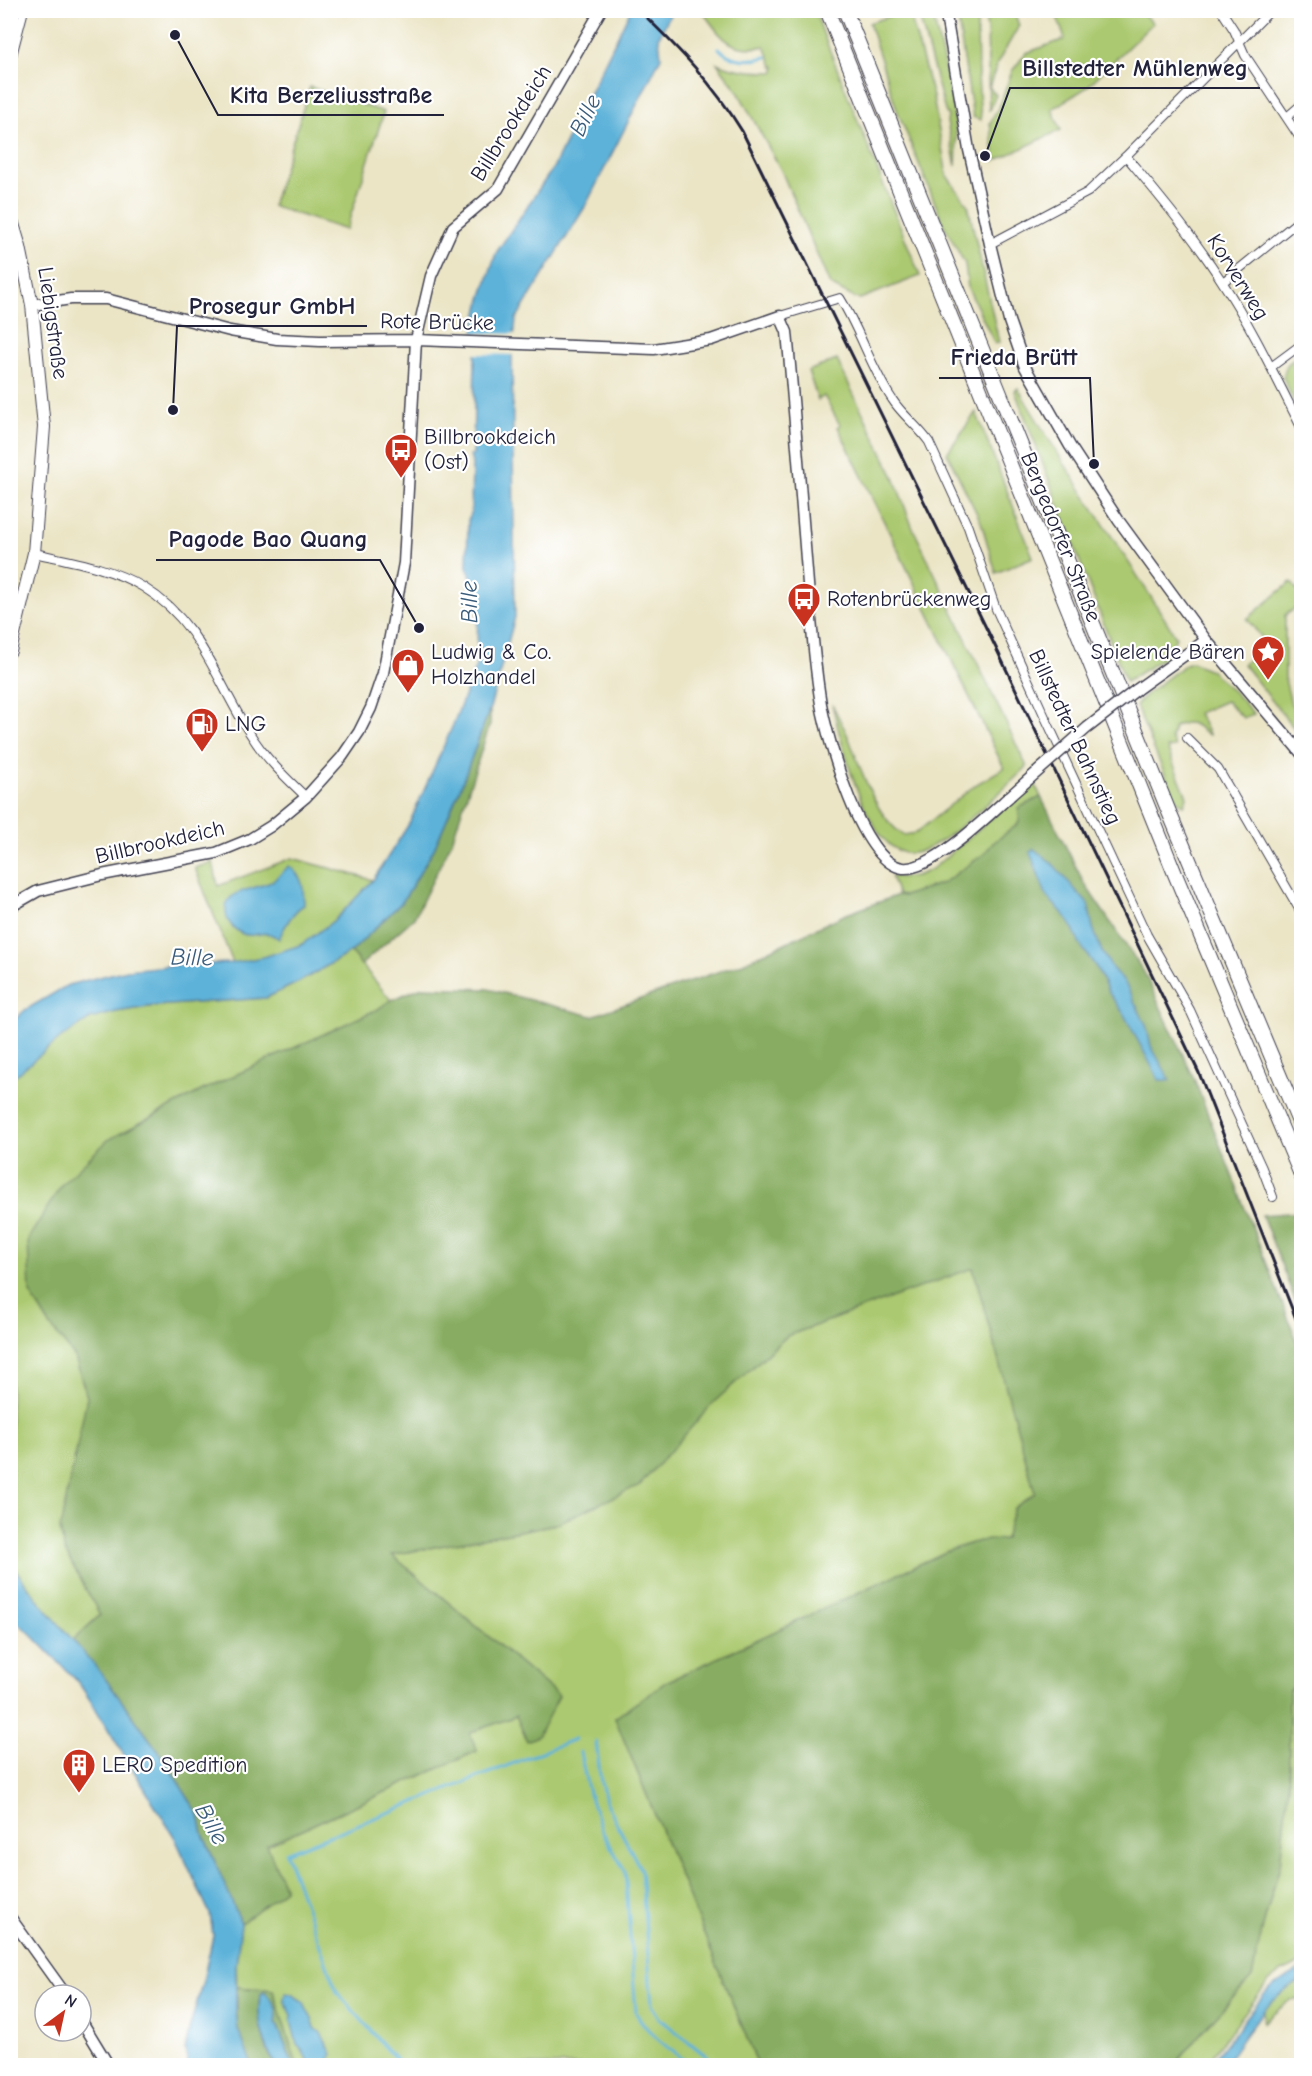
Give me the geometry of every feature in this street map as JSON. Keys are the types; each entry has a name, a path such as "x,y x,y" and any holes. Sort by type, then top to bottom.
{"highway":[{"name":"Bergedorfer Straße","path":"827,10 1175,874 1302,1177"},
{"name":"Bergedorfer Straße","path":"845,10 1169,812 1302,1129"}],"main road":[{"name":"Liebigstraße","path":"10,214 20,247 32,305 44,427 34,553 10,651"}],"street":[{"path":"10,63 24,10"},
{"name":"Billbrookdeich","path":"10,907 38,891 102,875 216,853 250,839 264,831 306,797 342,757 359,732 371,708 383,673 404,563 416,340 431,276 453,227 498,189 601,10"},
{"path":"945,10 969,150 990,244 1009,321 1025,368 1070,446 1119,521 1206,640 1302,754"},
{"path":"1221,10 1234,30 1245,55 1302,141"},
{"path":"990,244 1083,195 1126,156 1271,10"},
{"path":"1287,117 1302,104"},
{"name":"Korverweg","path":"1126,156 1202,250 1223,282 1271,367 1302,429"},
{"path":"1223,282 1302,218"},
{"name":"Rote Brücke","path":"32,305 96,298 141,307 230,331 277,339 416,340 654,349 711,340 840,298"},
{"name":"Billstedter Bahnstieg","path":"840,298 892,399 929,442 968,527 996,609 1045,717 1147,935 1190,1010 1263,1168 1273,1197"},
{"path":"780,316 787,332 814,648 821,704 835,760 854,809 869,840 882,857 897,867 913,868 925,864 961,839 1087,728 1206,640"},
{"path":"1271,367 1302,344"},
{"path":"34,553 115,573 142,586 180,616 208,655 248,732 261,750 306,797"},
{"path":"1187,738 1218,769 1302,914"},
{"path":"10,1917 57,1983"},
{"path":"93,2040 109,2066"}],"green space":[{"path":"702,11 815,11 920,276 860,299 830,285 781,170 737,90 717,63 760,72 775,72 775,66 765,46 753,48 734,45 721,35"},
{"path":"909,11 933,97 947,176 968,205 999,342 995,344 968,288 965,264 944,225 897,110 869,23"},
{"path":"922,11 932,11 945,68 953,108 957,147 956,166 947,122 948,116 920,19"},
{"path":"958,11 974,11 977,23 981,120 973,117"},
{"path":"984,11 1014,11 1019,26 998,62 989,87 996,95 989,111 987,28"},
{"path":"1055,11 1140,11 1153,23 1086,88 1052,109 1061,130 995,161 990,123 1001,103 1012,71 1026,53 1065,39"},
{"path":"310,87 384,112 346,230 272,206"},
{"path":"1301,352 1301,418 1283,377 1287,365"},
{"path":"837,360 893,475 912,526 1027,767 957,829 927,849 914,853 898,850 883,838 870,818 849,768 832,704 876,803 893,827 904,835 916,833 975,785 1004,768 838,427 840,425 824,396 818,400 808,371"},
{"path":"1018,388 1176,637 1168,655 1126,682 1015,391"},
{"path":"976,412 1033,557 996,573 981,522 947,453"},
{"path":"1291,582 1301,595 1301,605 1285,615 1285,679 1291,704 1301,716 1301,737 1243,664 1267,644 1247,619"},
{"path":"1192,662 1210,670 1254,714 1243,718 1226,701 1198,713 1210,736 1189,723 1174,727 1171,738 1175,747 1167,748 1187,797 1184,805 1175,799 1136,706 1144,696 1186,664"},
{"path":"490,708 490,724 452,841 414,918 361,965 351,952 403,901 434,849 461,786"},
{"path":"1034,782 1041,797 1019,808 1020,819 1017,825 993,843 984,854 943,883 904,896 898,895 891,876 912,877 932,869"},
{"path":"1041,797 1084,883 1144,972 1193,1076 1301,1351 1301,1683 1289,1690 1289,1776 1280,1865 1252,1977 1175,2065 758,2065 615,1718 666,1682 950,1550 979,1541 1005,1539 1014,1508 1035,1493 973,1268 787,1336 715,1401 640,1485 556,1524 392,1555 559,1696 538,1736 527,1741 516,1716 470,1733 477,1751 267,1845 285,1889 241,1923 203,1834 199,1815 159,1752 101,1673 72,1641 100,1615 64,1549 60,1529 87,1397 75,1357 49,1324 30,1293 28,1239 62,1184 108,1140 203,1090 422,987 488,989 592,1016 743,963 844,915 898,895 904,896 943,883 984,854 993,843 1017,825 1020,819 1018,808"},
{"path":"292,858 373,880 320,932 300,945 267,957 233,963 195,868 213,862 218,886"},
{"path":"351,952 391,1000 378,1009 203,1090 108,1140 30,1293 49,1324 75,1357 87,1397 64,1549 100,1615 72,1641 11,1563 10,1079 62,1037 90,1019 154,1006 266,998"},
{"path":"1302,1212 1301,1316 1262,1215"},
{"path":"973,1267 1035,1493 1014,1508 1005,1539 979,1541 950,1550 666,1682 615,1718 758,2065 297,2065 273,1990 237,1987 236,1966 241,1923 285,1889 267,1845 477,1751 469,1733 516,1716 559,1696 392,1555 556,1524 715,1401 787,1336"},
{"path":"1301,1683 1301,1963 1268,1982 1205,2065 1175,2066 1201,2033 1252,1977 1280,1865 1289,1776 1289,1690"},
{"path":"1301,1974 1301,1998 1290,2000 1263,2023 1264,2009 1283,1987"},
{"path":"237,1987 273,1990 297,2065 293,2065 276,2022 276,2008 270,1998 261,1994 259,2011 262,2032 269,2052 278,2065 245,2065 237,2031"}],"water":[{"name":"Bille","path":"630,11 672,11 659,37 661,57 585,207 516,319 512,356 515,617 490,708 461,786 434,849 403,901 351,952 299,982 266,998 154,1006 90,1019 62,1037 11,1079 11,1023 25,1010 68,985 127,970 232,963 263,957 301,945 336,919 373,880 409,824 453,725 477,663 478,593 467,567 468,520 471,513 472,464 470,455 473,455 474,332 481,299 496,253 553,168"},
{"path":"1034,849 1052,863 1088,904 1093,928 1102,952 1125,983 1146,1025 1151,1046 1170,1080 1159,1080 1122,1011 1079,943 1072,926 1047,897 1030,852"},
{"path":"289,866 298,874 302,883 304,905 289,920 279,939 264,933 248,935 236,930 227,918 226,908 232,896 271,882"},
{"path":"10,1563 101,1673 159,1752 199,1815 203,1834 241,1923 236,1966 236,2011 238,2029 252,2065 188,2065 185,2050 213,1936 210,1914 175,1838 78,1682 29,1632 11,1618"},
{"path":"1301,1969 1301,1981 1277,1997 1267,2007 1224,2065 1210,2065 1266,1992"},
{"path":"263,1992 270,1997 274,2005 277,2013 276,2022 293,2065 278,2065 269,2051 259,2018 260,1998"},
{"path":"285,1993 304,2002 315,2028 321,2033 332,2054 327,2063 316,2065 311,2063 297,2044 291,2021 292,2015 284,2000"}],"pier":[{"path":"472,333 518,334 515,355 472,354"}],"waterway":[{"path":"719,48 735,58 748,60 767,57"},
{"path":"10,349 15,413 10,453"},
{"path":"402,2066 337,1992 286,1853 575,1739"},
{"path":"596,1741 601,1783 607,1805 641,1870 652,2006 659,2018 710,2059 714,2066"},
{"path":"580,1752 589,1794 602,1831 625,1871 636,2013 654,2035 691,2066"}],"railway":[{"path":"639,10 695,67 742,131 997,650 1199,1073 1302,1334"}],"place":[{"name":"Kita Berzeliusstraße","path":"175,35"},
{"name":"Billstedter Mühlenweg","path":"985,156"},
{"name":"Prosegur GmbH","path":"173,410"},
{"name":"Frieda Brütt","path":"1094,464"},
{"name":"Billbrookdeich (Ost)","path":"401,479"},
{"name":"Pagode Bao Quang","path":"419,628"},
{"name":"Rotenbrückenweg","path":"804,628"},
{"name":"Spielende Bären","path":"1268,681"},
{"name":"Ludwig & Co. Holzhandel","path":"408,694"},
{"name":"LNG","path":"202,753"},
{"name":"LERO Spedition","path":"79,1794"}]}
